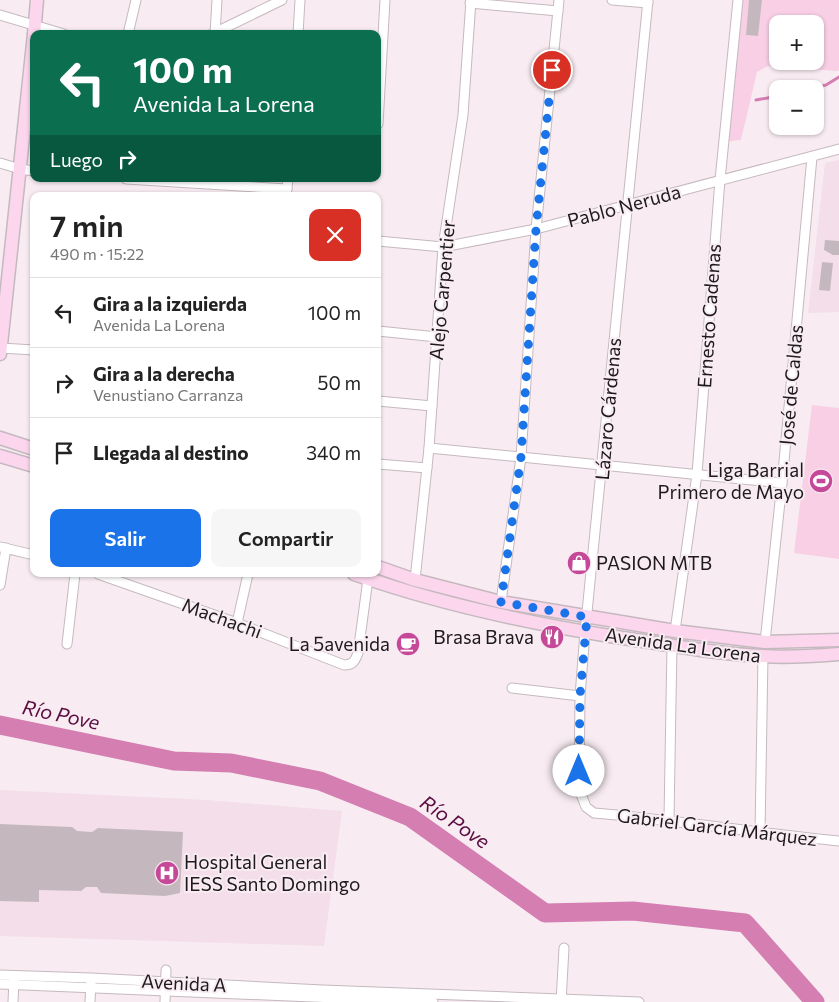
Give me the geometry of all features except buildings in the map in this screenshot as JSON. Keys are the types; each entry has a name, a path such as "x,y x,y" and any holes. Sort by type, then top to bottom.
{"main road":[{"path":"34,30 37,0"},
{"path":"0,351 30,70"},
{"path":"0,438 30,448"},
{"path":"0,456 30,465"},
{"name":"Avenida La Lorena","path":"381,568 415,580 501,602 674,631 765,642 839,640"},
{"name":"Avenida La Lorena","path":"362,577 414,593 506,617 585,632 672,646 763,656 839,654"}],"street":[{"path":"129,30 136,0"},
{"path":"214,30 217,0"},
{"path":"220,30 282,0"},
{"path":"298,30 300,0"},
{"path":"381,71 385,0"},
{"path":"501,602 521,457 536,229 559,0"},
{"path":"612,0 648,1"},
{"name":"Ernesto Cadenas","path":"674,631 697,474 720,180 738,0"},
{"path":"470,1 558,10"},
{"name":"Alejo Carpentier","path":"415,580 429,448 443,246 463,114 470,1"},
{"name":"Lázaro Cárdenas","path":"594,812 586,807 581,799 579,790 580,696 648,1"},
{"path":"0,15 32,30"},
{"name":"Pablo Neruda","path":"381,240 443,246 536,229 839,149"},
{"name":"José de Caldas","path":"765,642 782,483 812,157"},
{"path":"0,163 30,170"},
{"path":"211,182 279,192"},
{"path":"381,331 437,337"},
{"path":"0,351 30,350"},
{"path":"381,402 432,406"},
{"path":"429,448 782,483"},
{"path":"381,464 427,468"},
{"path":"0,585 3,548 30,554"},
{"path":"67,644 75,577"},
{"name":"Machachi","path":"107,577 237,623 344,665 350,665 355,662 358,653 368,579"},
{"path":"237,623 247,577"},
{"path":"669,819 672,646"},
{"path":"760,833 763,656"},
{"path":"512,688 580,696"},
{"name":"Gabriel García Márquez","path":"594,812 669,819 760,833 839,841"},
{"path":"561,1000 564,948"},
{"path":"165,1002 166,970"},
{"name":"Avenida A","path":"0,975 14,981"},
{"path":"13,1002 14,981"},
{"name":"Avenida A","path":"0,984 14,981 166,986 245,994 322,997 636,1002"},
{"path":"90,1002 91,983"},
{"name":"Avenida A","path":"403,999 433,1002"}],"shaded area":[{"path":"738,0 839,0 839,70 837,71 823,70 824,15 769,15 769,66 757,72 741,140 724,142"},
{"path":"839,160 839,312 808,313 825,163"},
{"name":"Liga Barrial Primero de Mayo","path":"812,405 839,408 839,559 794,553"},
{"name":"Hospital General IESS Santo Domingo","path":"0,790 208,800 342,811 324,946 0,936"}],"waterway":[{"path":"824,86 839,77"},
{"path":"756,100 769,98"},
{"name":"Río Pove","path":"0,725 174,761 231,763 320,781 410,817 545,913 633,911 745,923 815,1002"}],"place":[{"name":"Liga Barrial Primero de Mayo","path":"821,481"},
{"name":"PASION MTB","path":"579,563"},
{"name":"Brasa Brava","path":"552,637"},
{"name":"La 5avenida","path":"408,644"},
{"name":"Hospital General IESS Santo Domingo","path":"167,873"}],"route":[{"path":"552,70 536,229 521,457 501,602 587,617 580,696 579,771"}]}
